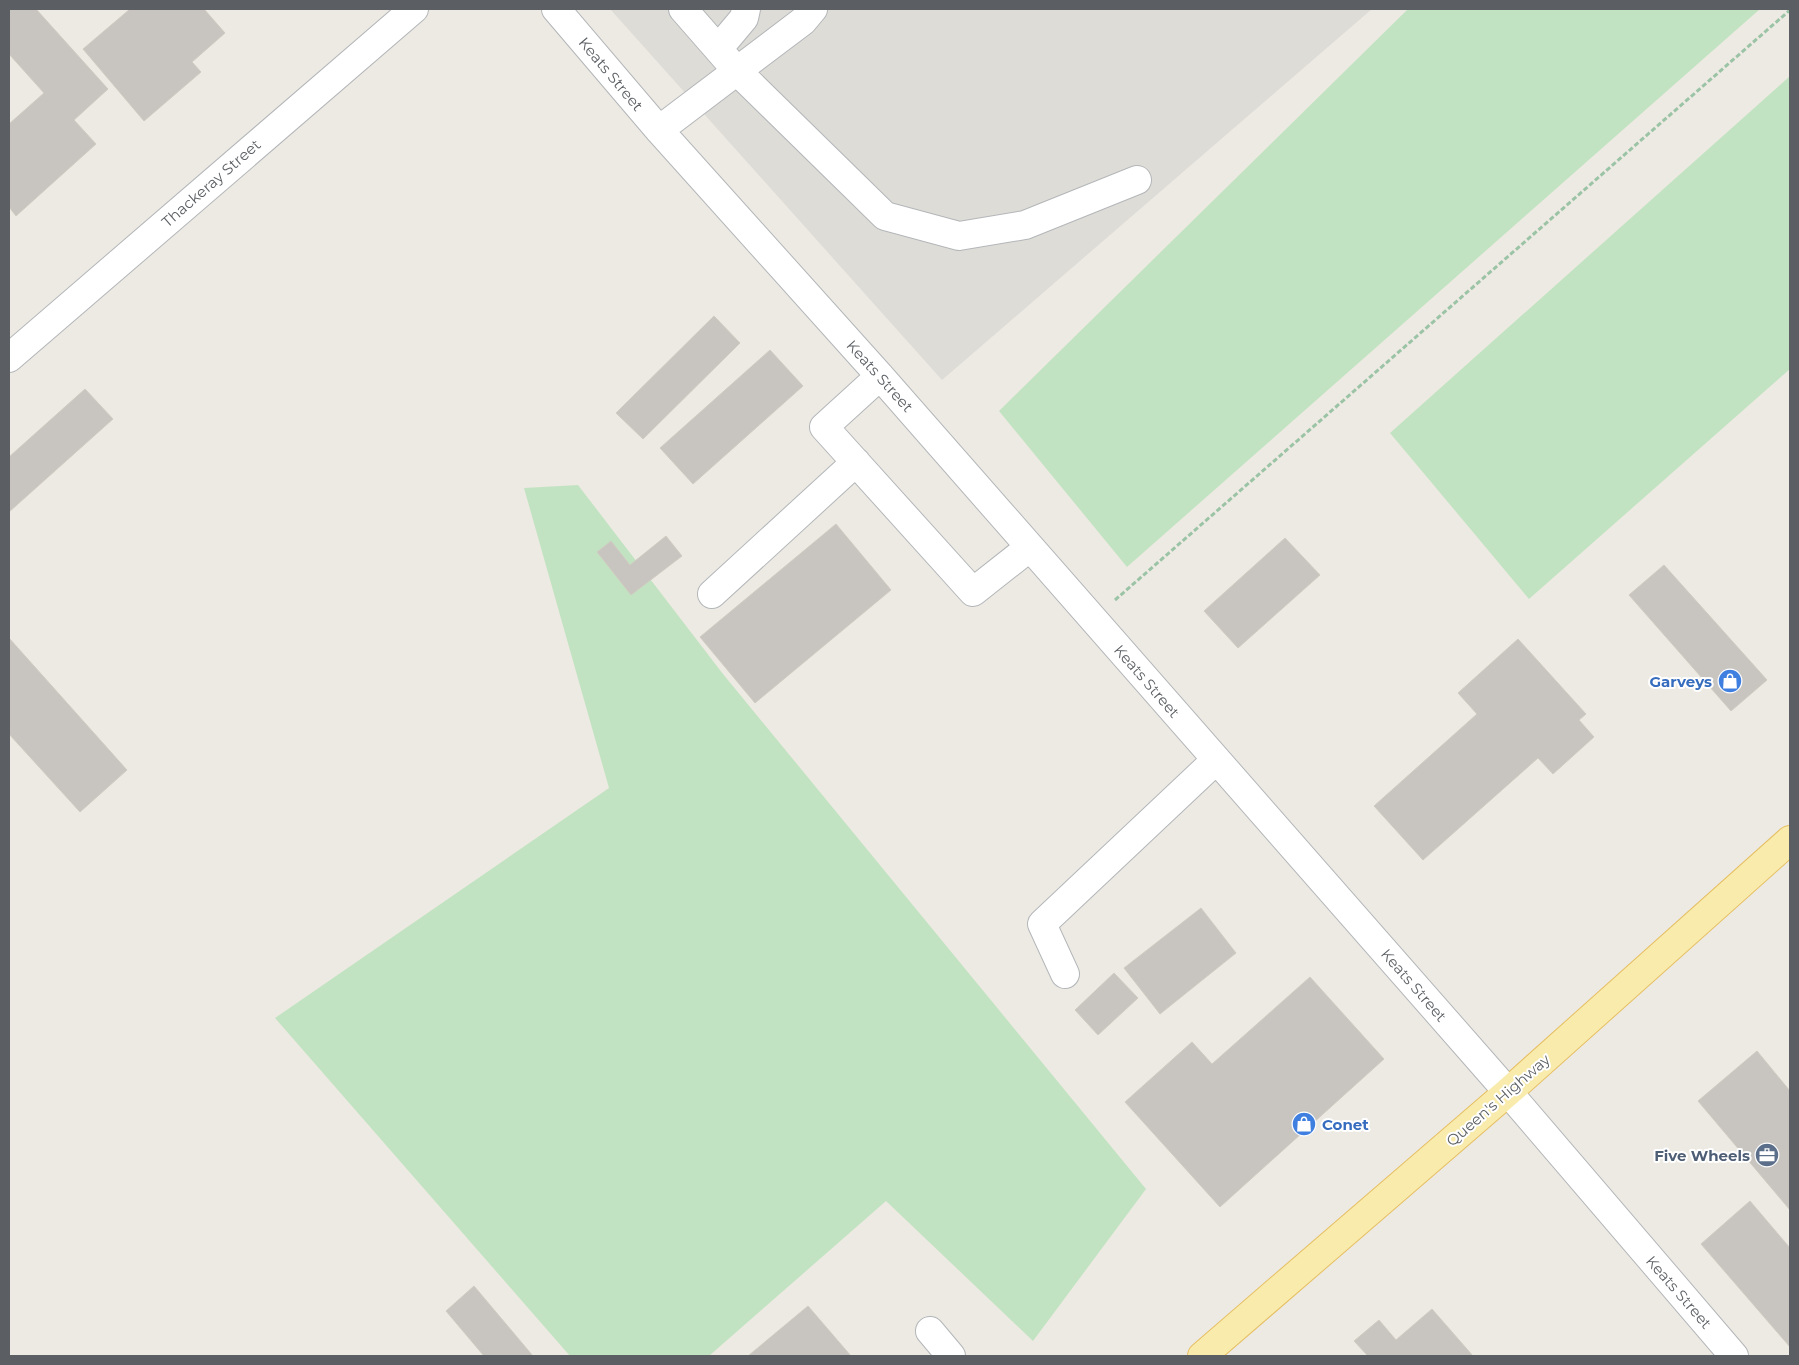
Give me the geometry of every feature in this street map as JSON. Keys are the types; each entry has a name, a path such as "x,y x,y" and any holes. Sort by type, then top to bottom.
{"main road":[{"name":"Queen's Highway","path":"1202,1356 1508,1092 1790,840"}],"street":[{"name":"Thackeray Street","path":"9,358 414,9"},
{"name":"Keats Street","path":"556,9 659,130 880,376 1508,1092 1734,1356"},
{"path":"683,9 738,72 884,216 959,236 1024,225 1137,180"},
{"path":"718,49 744,18 746,9"},
{"path":"659,130 738,72 803,21 814,9"},
{"path":"880,376 824,427 973,592 1030,547"},
{"path":"712,594 856,462"},
{"path":"1065,974 1042,924 1216,760"},
{"path":"930,1331 951,1356"}],"path":[{"path":"1093,619 1790,10"}],"shaded area":[{"path":"610,9 1372,9 942,380"}],"green space":[{"path":"1408,9 1760,9 1127,567 999,411"},
{"path":"1790,76 1790,369 1529,599 1390,433"},
{"path":"578,485 723,674 1146,1189 1033,1341 886,1201 709,1356 570,1356 275,1018 609,788 524,488"}],"building":[{"path":"9,9 36,9 108,89 74,120 96,144 16,216 9,207 9,124 44,93 9,54"},
{"path":"130,9 204,9 225,33 192,62 201,72 144,121 83,49"},
{"path":"714,316 740,343 643,439 616,413"},
{"path":"770,350 803,386 693,484 660,448"},
{"path":"85,389 113,419 9,512 9,457"},
{"path":"836,524 891,590 755,703 700,637"},
{"path":"666,536 682,556 631,595 597,552 611,541 630,565"},
{"path":"1285,538 1320,575 1238,648 1204,611"},
{"path":"1664,565 1767,680 1731,711 1629,595"},
{"path":"9,638 127,770 80,812 9,734"},
{"path":"1518,639 1586,714 1579,720 1594,737 1553,774 1538,758 1423,860 1374,806 1477,714 1458,693"},
{"path":"1201,908 1236,953 1160,1014 1124,968"},
{"path":"1114,973 1138,998 1098,1035 1075,1010"},
{"path":"1310,977 1384,1059 1220,1207 1125,1102 1192,1042 1212,1064"},
{"name":"Five Wheels","path":"1757,1051 1790,1091 1790,1210 1698,1101"},
{"path":"1750,1201 1790,1248 1790,1347 1701,1244"},
{"path":"474,1286 533,1356 484,1356 446,1311"},
{"path":"808,1306 851,1356 748,1356"},
{"path":"1432,1309 1473,1356 1368,1356 1354,1341 1379,1320 1396,1340"}],"place":[{"name":"Garveys","path":"1730,681"},
{"name":"Conet","path":"1304,1124"},
{"name":"Five Wheels","path":"1767,1155"}]}
